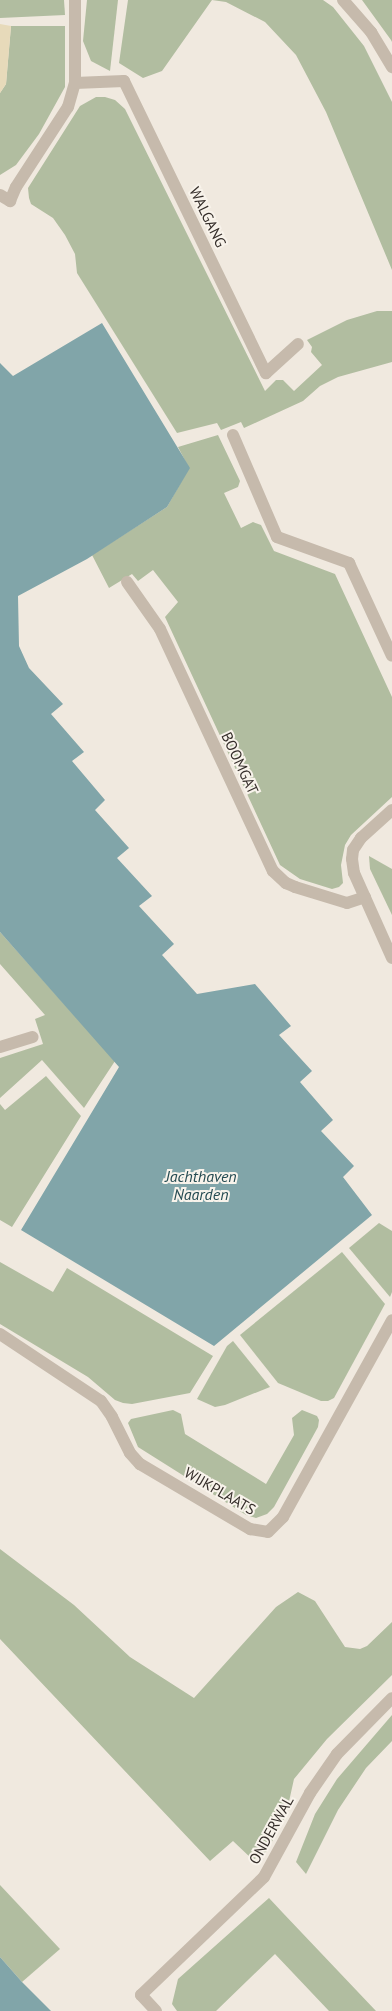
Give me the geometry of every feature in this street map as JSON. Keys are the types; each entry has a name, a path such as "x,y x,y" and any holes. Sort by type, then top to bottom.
{"street":[{"path":"0,195 10,201 16,187 68,107 75,83 76,0"},
{"path":"343,0 371,32 392,67"},
{"name":"WALGANG","path":"75,83 124,81 266,373 298,344"},
{"path":"233,435 277,537 350,563 392,656"},
{"name":"BOOMGAT","path":"127,582 160,629 273,872 286,883 295,887 347,903 365,897"},
{"path":"392,810 362,838 353,850 354,873 392,958"},
{"path":"0,1048 33,1037"},
{"name":"WIJKPLAATS","path":"0,1334 101,1401 112,1417 130,1453 140,1464 250,1529 268,1532 283,1517 392,1320"},
{"name":"ONDERWAL","path":"156,2011 140,1996 264,1877 310,1793 336,1754 392,1698"}],"green space":[{"path":"0,0 64,0 65,15 0,18"},
{"path":"87,0 118,0 110,71 91,61 83,41"},
{"path":"128,0 212,0 162,71 143,78 119,63"},
{"path":"212,0 323,0 333,7 364,46 392,102 392,270 326,112 296,55 265,22 226,2"},
{"path":"362,0 392,0 392,42 391,40"},
{"path":"11,26 65,26 65,87 39,134 16,165 0,175 0,93 6,84"},
{"path":"96,97 115,100 125,109 265,391 276,380 283,380 294,391 322,365 311,352 312,347 307,340 347,320 377,311 392,311 392,362 338,377 320,386 303,401 244,428 241,422 221,430 217,423 177,433 77,273 75,254 65,235 53,218 31,204 29,198 28,188 80,106"},
{"path":"218,435 240,481 238,487 224,493 241,528 253,522 261,525 274,551 335,574 392,697 392,797 351,835 345,845 341,865 343,883 339,887 332,889 300,879 280,865 165,617 178,602 153,570 138,581 132,574 109,588 92,555 167,507 189,468 178,447"},
{"path":"369,856 392,869 392,915 370,869"},
{"path":"0,932 115,1061 84,1108 42,1060 0,1098 0,1058 43,1044 35,1019 45,1015 0,964"},
{"path":"46,1076 81,1116 12,1227 0,1220 0,1104 5,1110"},
{"path":"379,1223 392,1231 392,1292 390,1297 349,1248"},
{"path":"342,1252 385,1304 334,1398 328,1401 321,1401 278,1383 240,1335"},
{"path":"0,1262 53,1292 67,1268 213,1356 190,1393 132,1404 115,1400 88,1377 0,1324"},
{"path":"233,1341 270,1387 225,1405 215,1407 197,1399 227,1346"},
{"path":"173,1410 181,1414 185,1434 266,1484 294,1435 292,1418 302,1410 317,1416 319,1420 318,1427 274,1507 267,1514 256,1518 246,1515 138,1447 128,1423 131,1419"},
{"path":"0,1549 74,1605 130,1657 194,1698 276,1607 298,1592 315,1601 345,1647 360,1649 367,1646 392,1622 392,1675 327,1739 294,1779 286,1815 267,1851 253,1860 233,1841 210,1861 0,1639"},
{"path":"392,1715 392,1741 366,1768 338,1810 306,1874 296,1862 315,1814 337,1779"},
{"path":"0,1885 60,1949 22,1982 0,1957"},
{"path":"269,1898 376,2011 329,2011 275,1954 216,2011 177,2011 172,2004 178,1979"}],"sand":[{"path":"0,24 11,26 6,84 0,93"}],"water":[{"name":"Jachthaven Naarden","path":"102,323 190,468 167,507 87,559 18,596 19,646 29,668 63,704 51,714 84,752 72,761 105,800 95,810 129,848 117,858 152,896 139,906 174,944 162,955 197,994 255,984 291,1026 279,1035 312,1071 300,1082 333,1120 321,1131 354,1166 343,1177 372,1215 214,1346 21,1230 119,1067 0,932 0,363 13,376"},
{"path":"0,1957 22,1982 51,2011 0,2011"}]}
